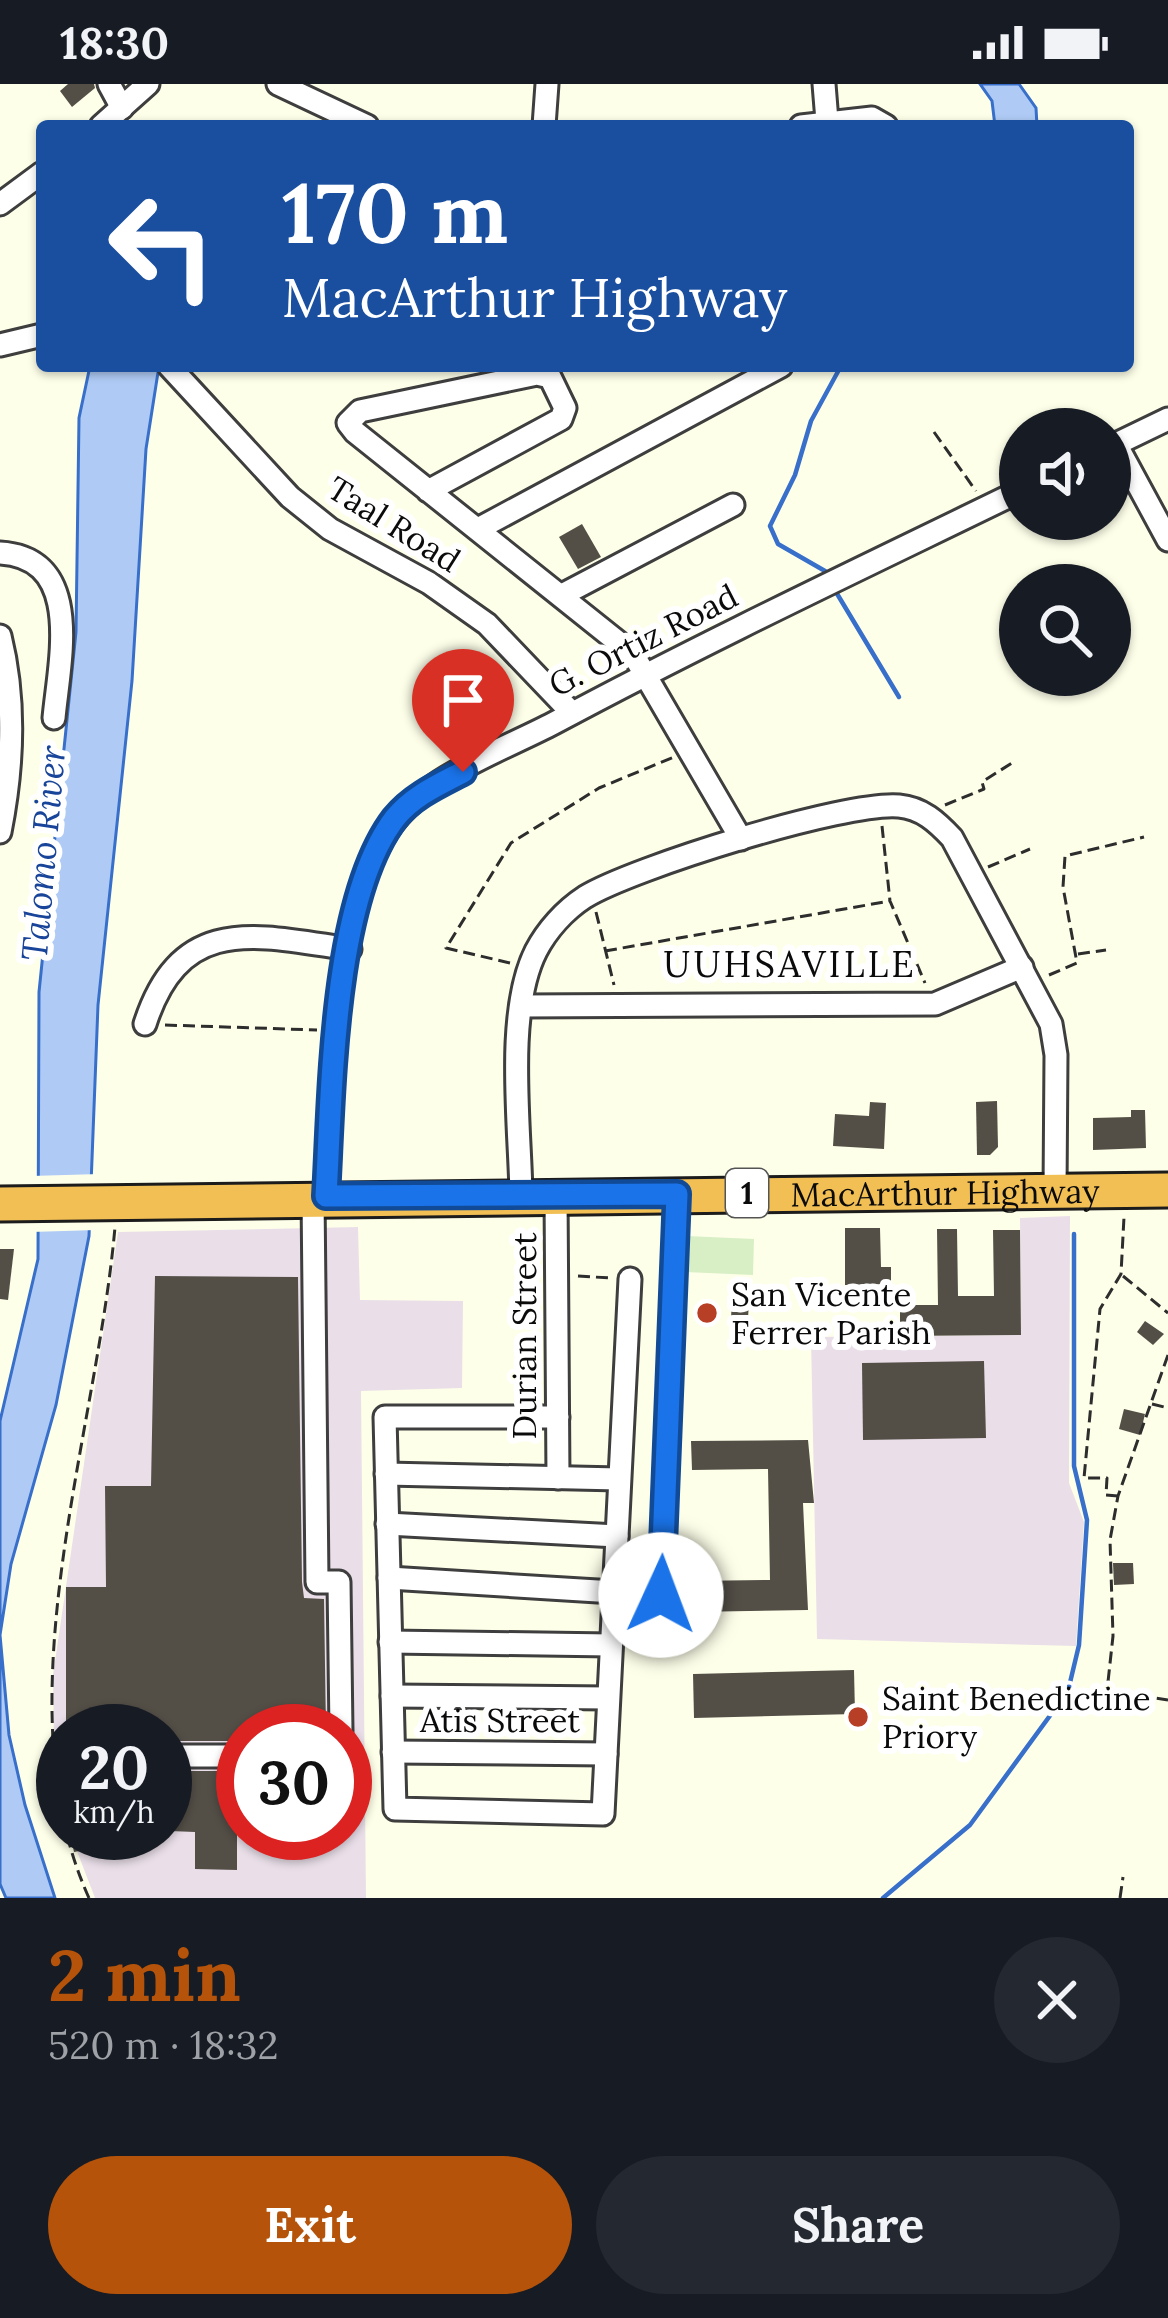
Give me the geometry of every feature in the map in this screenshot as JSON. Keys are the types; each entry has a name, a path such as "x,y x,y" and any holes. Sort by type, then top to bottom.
{"highway":[{"name":"MacArthur Highway","path":"8,1204 320,1196 1168,1190"}],"street":[{"path":"109,84 122,108"},
{"path":"108,120 148,84"},
{"path":"278,84 354,120"},
{"path":"544,120 547,84"},
{"path":"824,84 827,120"},
{"path":"842,120 876,120"},
{"path":"0,204 36,177"},
{"path":"0,345 36,336"},
{"name":"Taal Road","path":"180,372 290,497 331,529 429,583 487,624 572,713"},
{"path":"478,529 770,372"},
{"path":"428,491 562,419 565,408 550,377 537,374 360,411 348,420 355,432 428,491 624,645 647,673 741,839"},
{"path":"1131,437 1168,419"},
{"path":"1131,476 1168,539"},
{"name":"G. Ortiz Road","path":"341,1704 339,1582 316,1582 320,1196 350,949 367,874 380,841 408,804 572,713 999,501"},
{"path":"562,595 733,505"},
{"path":"0,553 27,560 57,589 62,619 54,718"},
{"path":"0,636 10,679 11,726 0,832"},
{"path":"521,1195 522,1006 529,968 555,923 592,893 741,839 883,806 929,816 974,874 1051,1024 1056,1055 1055,1192"},
{"path":"145,1024 169,977 210,940 238,934 350,949"},
{"path":"522,1006 934,1004 1026,975"},
{"path":"659,1640 677,1194"},
{"name":"Durian Street","path":"556,1195 558,1478"},
{"path":"558,1417 385,1417 394,1809 603,1814 630,1279"},
{"path":"386,1474 620,1479"},
{"path":"387,1524 617,1536"},
{"path":"388,1578 614,1592"},
{"path":"390,1642 611,1645"},
{"path":"392,1696 608,1698"},
{"name":"Atis Street","path":"393,1753 606,1754"}],"path":[{"path":"934,432 988,506"},
{"path":"529,968 446,948 511,843 599,788 690,750"},
{"path":"929,816 984,789 982,782 1015,761"},
{"path":"883,806 890,901 934,1004"},
{"path":"1026,975 1077,963 1063,887 1065,856 1144,837"},
{"path":"974,874 1030,849"},
{"path":"592,893 619,1003"},
{"path":"605,951 890,901"},
{"path":"1076,954 1106,950"},
{"path":"145,1024 337,1030"},
{"path":"1118,1496 1106,1495 1106,1478 1084,1478 1100,1309 1121,1274 1125,1191"},
{"path":"89,1898 60,1826 48,1679 115,1231 112,1202"},
{"path":"557,1274 630,1279"},
{"path":"1121,1274 1168,1313"},
{"path":"1168,1355 1118,1496 1110,1540 1112,1636 1106,1691 1168,1700"},
{"path":"1150,1403 1168,1408"},
{"path":"1120,1898 1124,1877"}],"shaded area":[{"path":"1070,1216 1069,1483 1084,1522 1076,1646 817,1639 811,1337 1021,1335 1020,1218"},
{"path":"358,1227 360,1300 463,1301 462,1388 361,1391 364,1704 216,1704 216,1860 366,1860 366,1898 95,1898 80,1860 192,1860 192,1704 53,1704 53,1675 118,1232"}],"green space":[{"path":"687,1236 754,1239 753,1275 685,1272"}],"water":[{"path":"980,84 1019,84 1036,108 1037,120 994,120 992,101"},
{"path":"89,372 158,372 146,449 132,681 98,1005 89,1236 56,1405 11,1564 0,1635 0,1421 38,1259 39,992 76,632 79,418"},
{"path":"0,1635 9,1735 36,1839 36,1860 43,1860 55,1898 6,1898 0,1884"}],"pier":[{"path":"100,1174 96,1230 31,1232 31,1176"}],"building":[{"path":"68,84 94,84 95,88 72,107 60,91"},
{"path":"582,524 601,557 578,569 559,537"},
{"path":"997,1101 998,1147 990,1155 977,1155 976,1102"},
{"path":"870,1102 886,1103 884,1149 833,1146 835,1114 869,1116"},
{"path":"1131,1110 1145,1110 1146,1148 1093,1150 1093,1118 1131,1117"},
{"path":"845,1228 880,1228 881,1267 891,1267 891,1284 845,1285"},
{"path":"937,1229 957,1229 958,1296 994,1296 993,1230 1020,1230 1021,1335 900,1336 900,1305 938,1305"},
{"path":"0,1249 14,1249 8,1300 0,1299"},
{"path":"155,1276 298,1277 302,1582 304,1598 324,1599 326,1704 216,1704 216,1741 192,1741 192,1704 66,1704 66,1587 106,1587 105,1486 151,1486"},
{"path":"732,1297 749,1298 748,1320 731,1319"},
{"path":"1145,1321 1164,1334 1153,1345 1137,1332"},
{"path":"984,1361 986,1438 863,1440 862,1363"},
{"path":"1124,1409 1145,1414 1140,1435 1119,1429"},
{"path":"808,1440 814,1503 803,1503 808,1610 691,1612 691,1581 770,1580 768,1469 692,1470 691,1441"},
{"path":"1113,1563 1133,1563 1134,1584 1114,1585"},
{"path":"854,1670 855,1714 694,1718 693,1674"},
{"path":"192,1771 216,1771 216,1860 237,1860 237,1870 195,1869"}],"waterway":[{"path":"825,571 778,544 770,526 795,475 811,421 838,372"},
{"path":"836,592 899,697"},
{"path":"883,1898 970,1825 1068,1691 1079,1645 1087,1520 1074,1466 1074,1234"}],"place":[{"name":"San Vicente Ferrer Parish","path":"707,1313"},
{"name":"Saint Benedictine Priory","path":"858,1717"}],"district":[{"name":"UUHSAVILLE","path":"790,964"}],"route":[{"path":"463,772 408,804 380,841 367,874 337,1030 326,1196 677,1194 661,1595"}],"water label":[{"name":"Talomo River","path":"43,853"}]}
